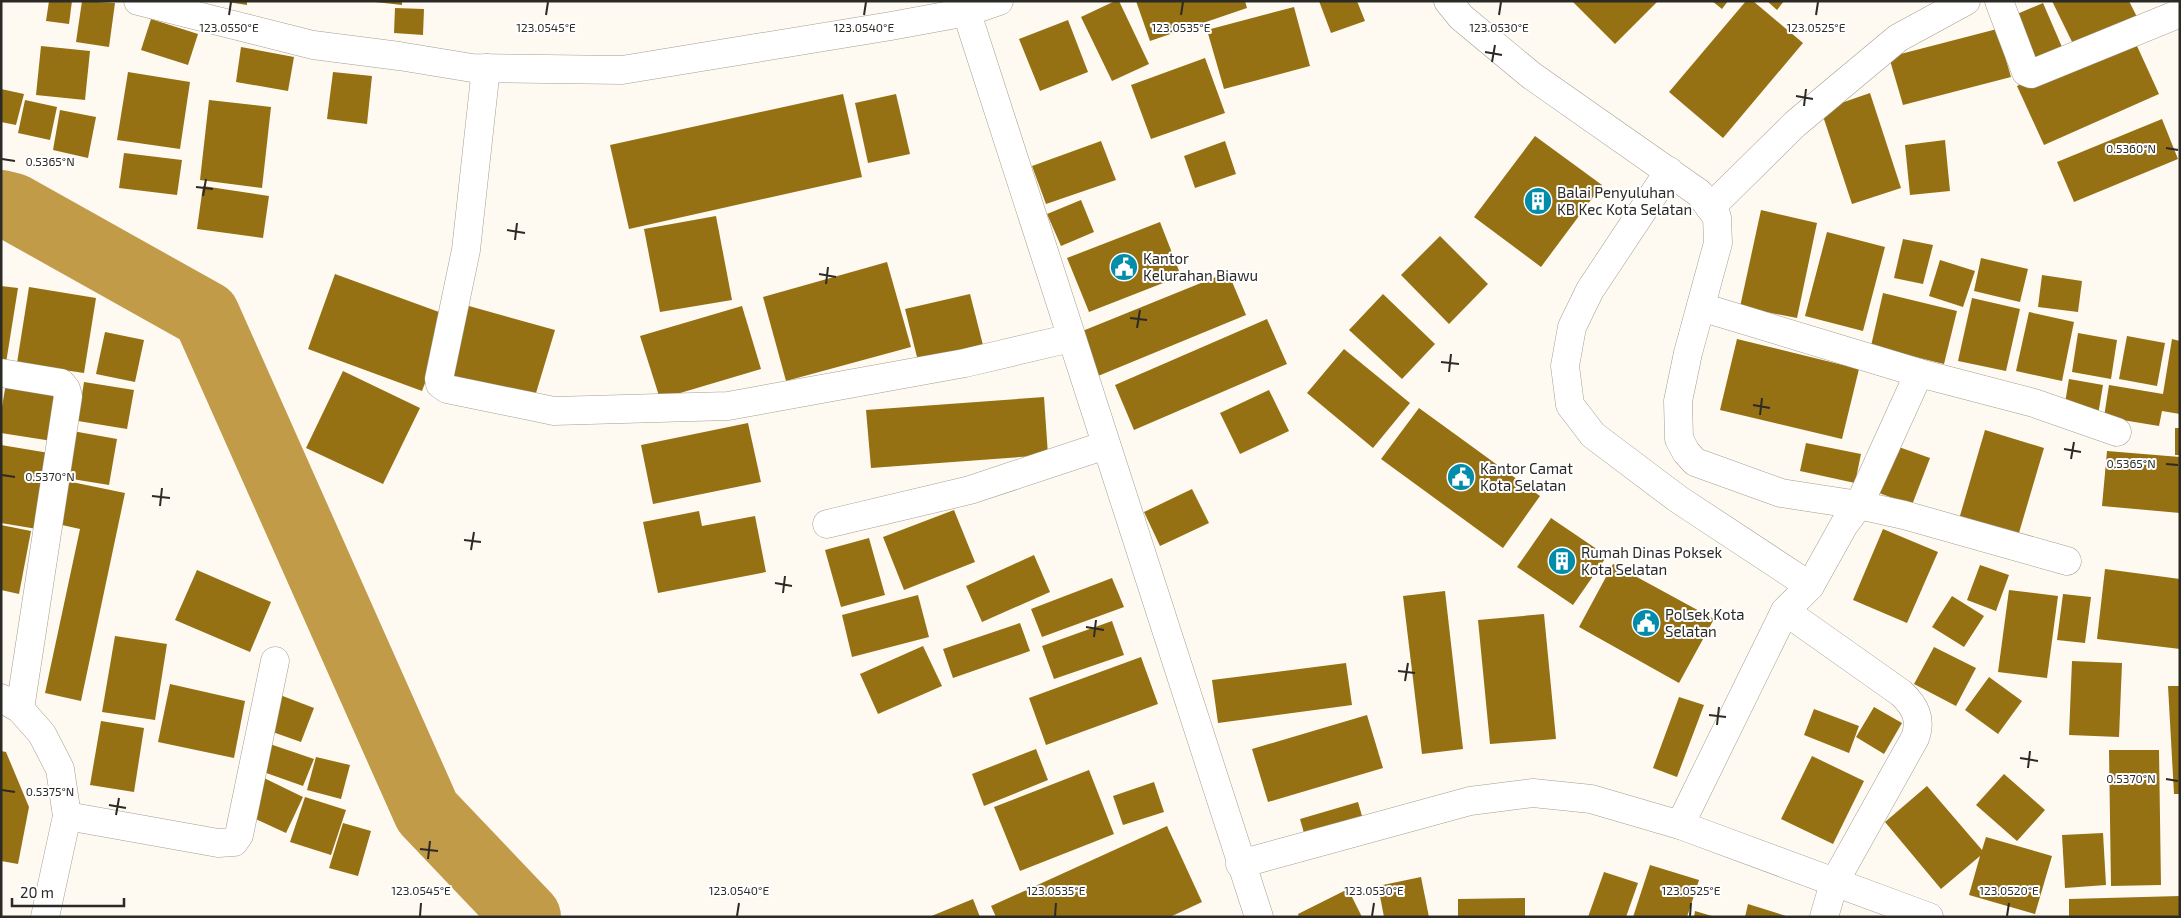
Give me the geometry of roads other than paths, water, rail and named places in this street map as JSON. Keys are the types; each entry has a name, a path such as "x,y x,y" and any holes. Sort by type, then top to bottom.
{"street":[{"path":"138,1 313,46 399,56 472,68 622,70 881,28 965,6 999,1"},
{"path":"1448,1 1461,18 1532,76 1699,193 1718,217 1718,243 1688,354 1678,401 1679,439 1686,452 1695,462 1781,493 1859,505 1904,515 2067,561"},
{"path":"1710,208 1795,124 1898,38 1966,1"},
{"path":"1999,1 2026,72 2031,74 2177,11"},
{"path":"965,6 1240,864 1259,917"},
{"path":"486,68 466,250 439,379 440,384 448,388 554,411 728,406 965,363 1071,338"},
{"path":"1669,171 1590,290 1572,327 1565,366 1570,405 1594,435 1678,499 1810,586"},
{"path":"1701,307 1919,373 2034,403 2117,432"},
{"path":"1680,825 1785,611 1810,586 1844,525 1859,505 1919,373"},
{"path":"1,374 61,383 68,393 11,704 42,734 60,769 67,816 45,917"},
{"path":"827,524 970,490 1106,445"},
{"path":"1785,611 1901,693 1910,702 1919,721 1915,738 1834,883 1824,917"},
{"path":"67,816 218,843 234,842 239,836 275,661"},
{"path":"1240,864 1470,801 1533,793 1591,799 1680,825 1929,917"}],"waterway":[{"path":"1,204 13,207 206,315 427,812 527,917"}],"place":[{"name":"Balai Penyuluhan KB Kec Kota Selatan","path":"1538,201"},
{"name":"Kantor Kelurahan Biawu","path":"1124,267"},
{"name":"Kantor Camat Kota Selatan","path":"1461,477"},
{"name":"Rumah Dinas Poksek Kota Selatan","path":"1562,561"},
{"name":"Polsek Kota Selatan","path":"1646,623"}]}
